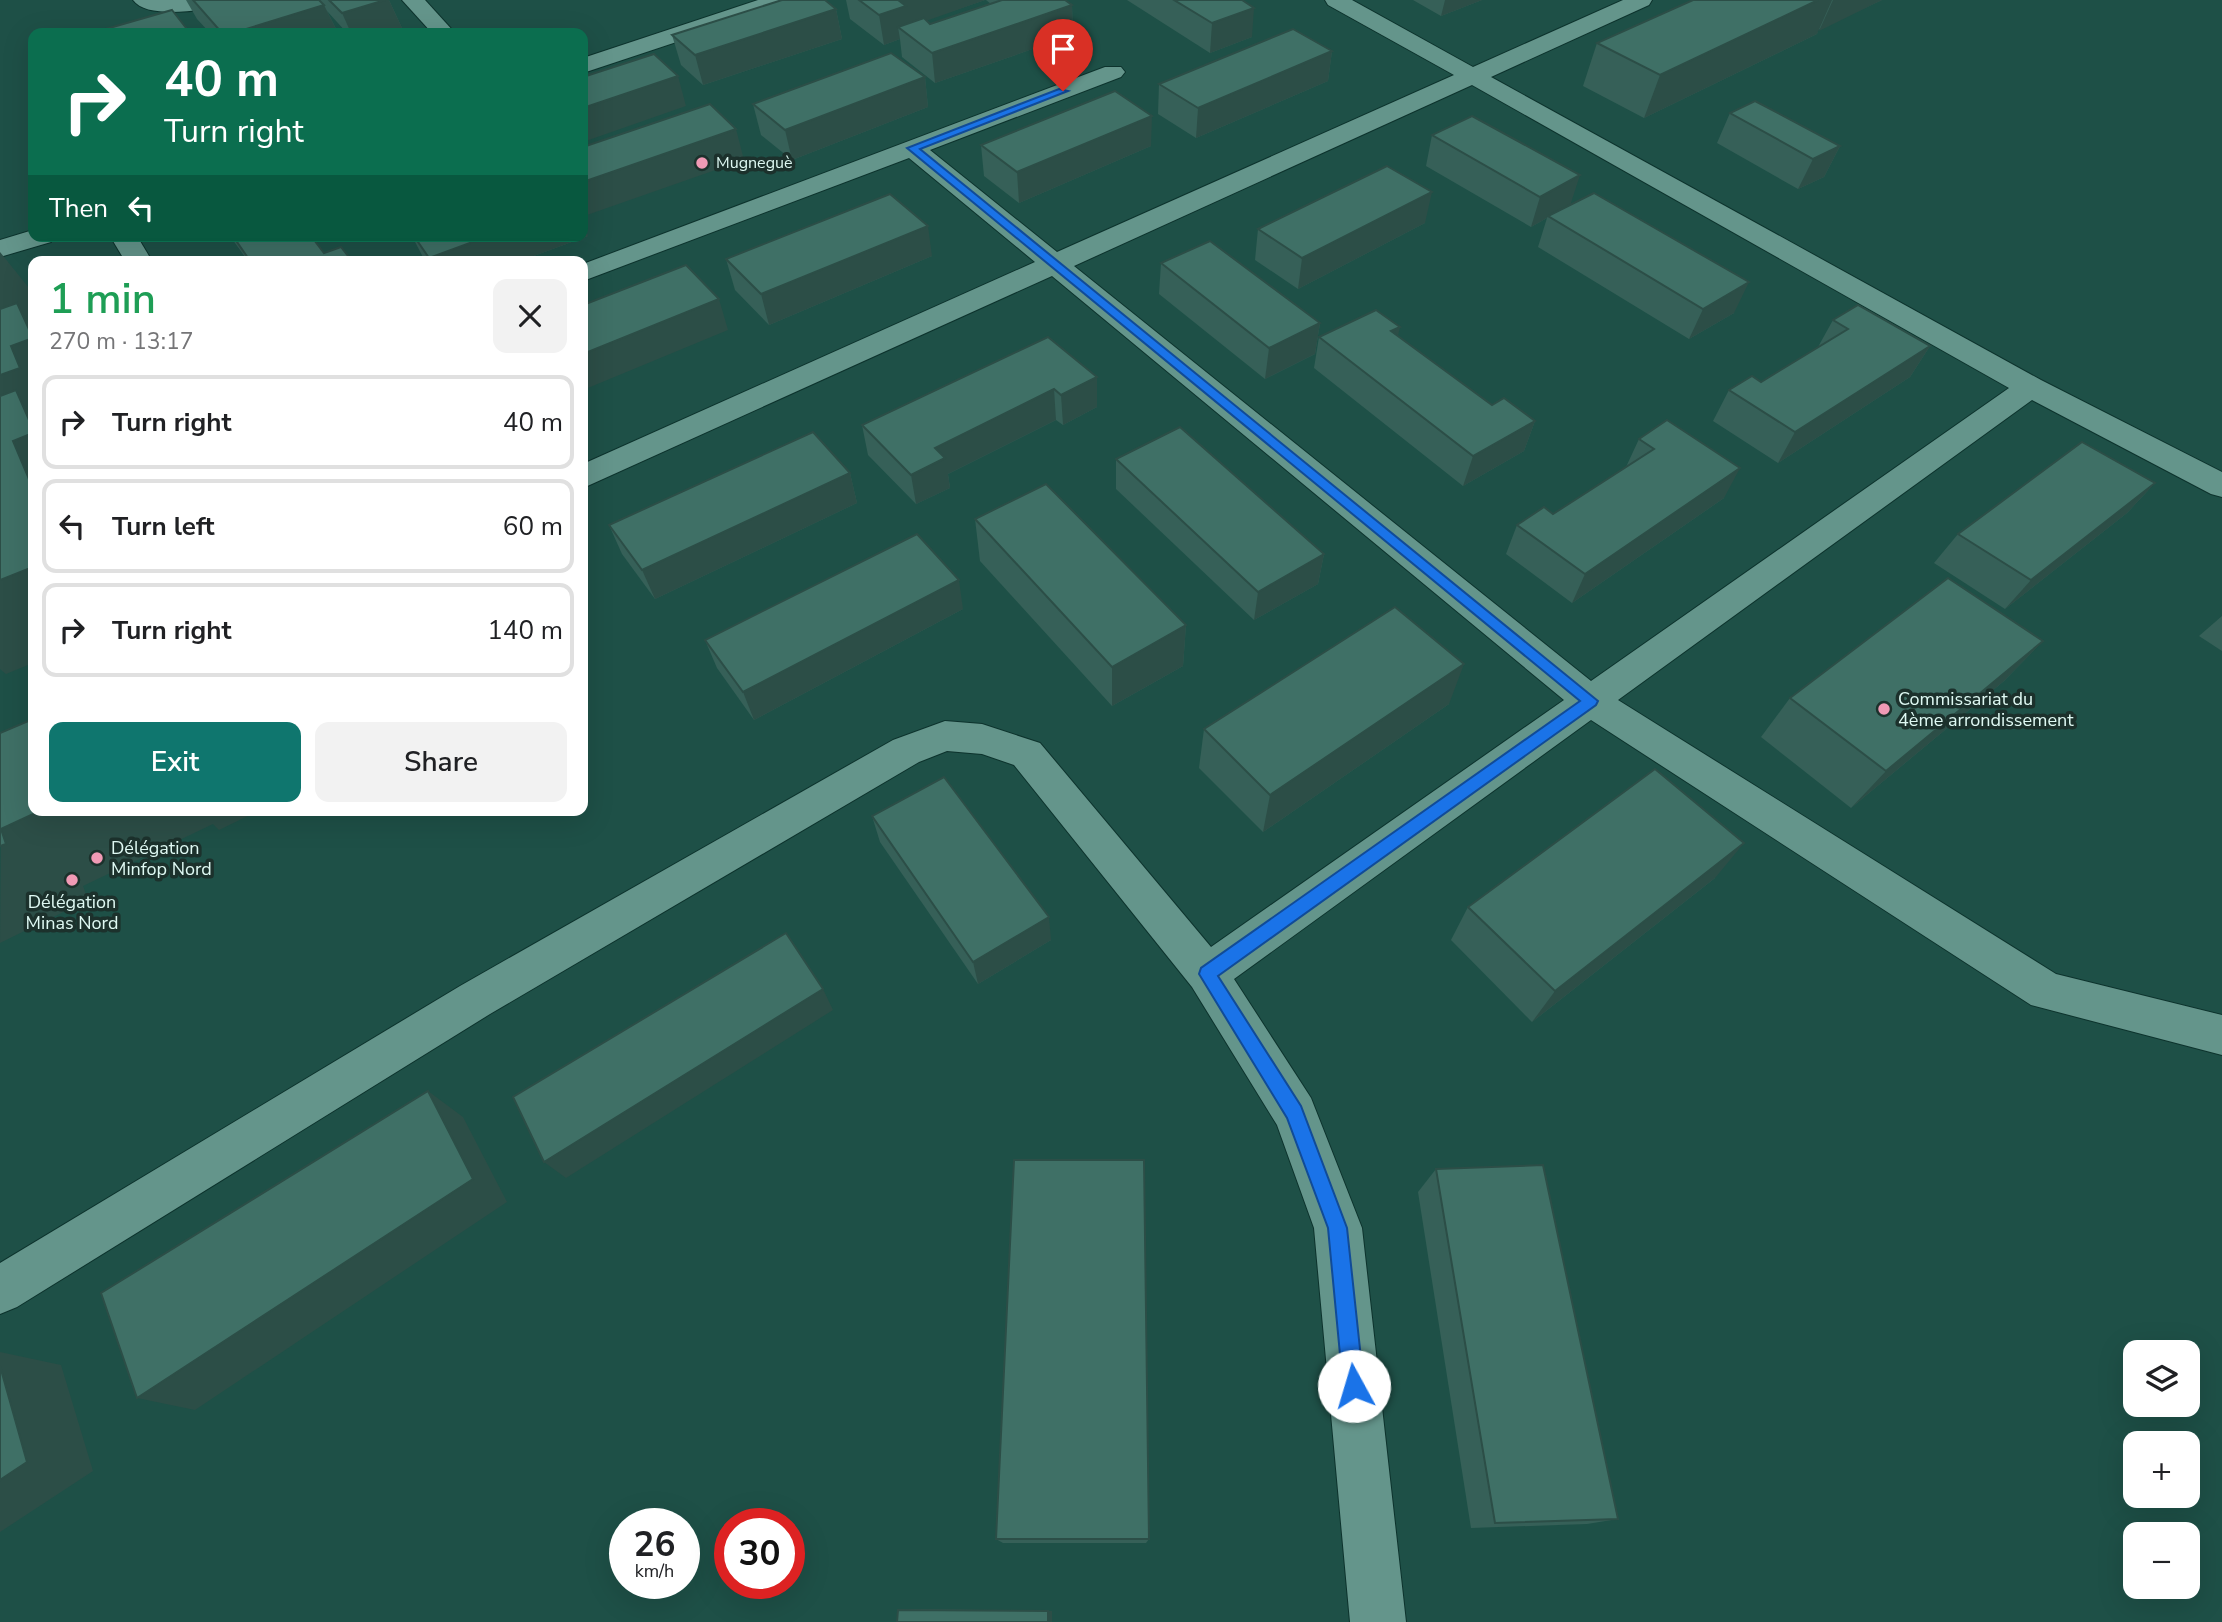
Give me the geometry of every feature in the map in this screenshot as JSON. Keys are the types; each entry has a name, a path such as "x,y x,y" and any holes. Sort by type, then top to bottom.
{"street":[{"path":"144,0 150,3 197,5 218,0"},
{"path":"413,0 439,28"},
{"path":"588,64 780,0"},
{"path":"1336,0 2030,387 2222,486"},
{"path":"588,475 1641,0"},
{"path":"588,271 1113,72"},
{"path":"912,148 1590,701 2046,991 2222,1035"},
{"path":"0,249 28,240"},
{"path":"1207,974 2030,387"},
{"path":"0,1290 475,1000 906,751 945,736 982,740 1027,754 1207,974 1295,1113 1338,1228 1378,1622"}],"building":[{"path":"193,0 319,0 324,5 249,28 218,28"},
{"path":"329,0 385,0 342,13"},
{"path":"782,0 825,0 836,9 695,55 672,35"},
{"path":"859,0 898,0 906,6 879,15"},
{"path":"1002,0 1065,0 1072,5 932,53 898,27 924,18 930,24"},
{"path":"1174,0 1242,0 1254,8 1212,23"},
{"path":"1693,0 1818,0 1660,75 1597,43"},
{"path":"172,10 186,28 109,28"},
{"path":"1293,29 1332,51 1198,108 1159,84"},
{"path":"891,53 925,77 785,130 753,104"},
{"path":"654,54 678,76 588,106 588,75"},
{"path":"1115,91 1152,116 1017,172 981,145"},
{"path":"1755,101 1840,146 1813,159 1730,113"},
{"path":"710,104 736,129 588,180 588,145"},
{"path":"1472,116 1580,175 1540,197 1432,135"},
{"path":"1387,166 1432,192 1302,258 1258,229"},
{"path":"1594,193 1749,282 1703,309 1548,216"},
{"path":"890,194 928,226 761,294 726,259"},
{"path":"1210,241 1320,323 1269,348 1161,263"},
{"path":"237,242 316,242 324,253 341,247 348,256 247,256"},
{"path":"418,242 473,242 434,256 428,256"},
{"path":"686,265 719,299 588,352 588,303"},
{"path":"17,303 28,327 28,340 11,346 20,368 0,375 0,309"},
{"path":"1858,305 1930,346 1795,432 1729,390 1752,376 1761,382 1848,329 1833,320"},
{"path":"1376,310 1400,327 1391,331 1492,405 1504,398 1535,421 1473,456 1319,337"},
{"path":"1048,337 1097,377 1061,395 1054,389 935,448 945,458 911,475 862,425"},
{"path":"16,390 28,418 28,435 13,441 28,477 28,569 0,580 0,396"},
{"path":"1667,420 1740,468 1585,574 1517,525 1544,507 1553,514 1654,449 1639,439"},
{"path":"1180,427 1324,554 1258,592 1116,459"},
{"path":"813,432 850,473 642,570 609,525"},
{"path":"2082,442 2155,483 2031,580 1958,534"},
{"path":"1046,484 1186,625 1112,667 975,519"},
{"path":"917,534 959,580 743,692 705,640"},
{"name":"Commissariat du 4ème arrondissement","path":"1948,578 2043,641 1886,771 1790,698"},
{"path":"1395,607 1464,664 1270,795 1204,729"},
{"path":"28,721 29,816 1,829 6,844 0,846 0,733"},
{"path":"1655,769 1744,843 1555,991 1468,907"},
{"path":"944,777 1049,917 973,962 872,816"},
{"path":"786,933 823,989 544,1162 513,1097"},
{"path":"428,1091 473,1179 137,1398 101,1293"},
{"path":"1014,1160 1144,1160 1149,1539 996,1539"},
{"path":"1543,1165 1618,1519 1495,1523 1436,1169"},
{"path":"0,1366 27,1462 0,1480"},
{"path":"898,1610 1048,1611 1048,1622 897,1622"}],"place":[{"name":"Mugneguè","path":"702,163"},
{"name":"Commissariat du 4ème arrondissement","path":"1884,709"},
{"name":"Délégation Minfop Nord","path":"97,858"},
{"name":"Délégation Minas Nord","path":"72,880"}],"route":[{"path":"1063,91 912,148 1590,701 1207,974 1295,1113 1338,1228 1354,1386"}]}
